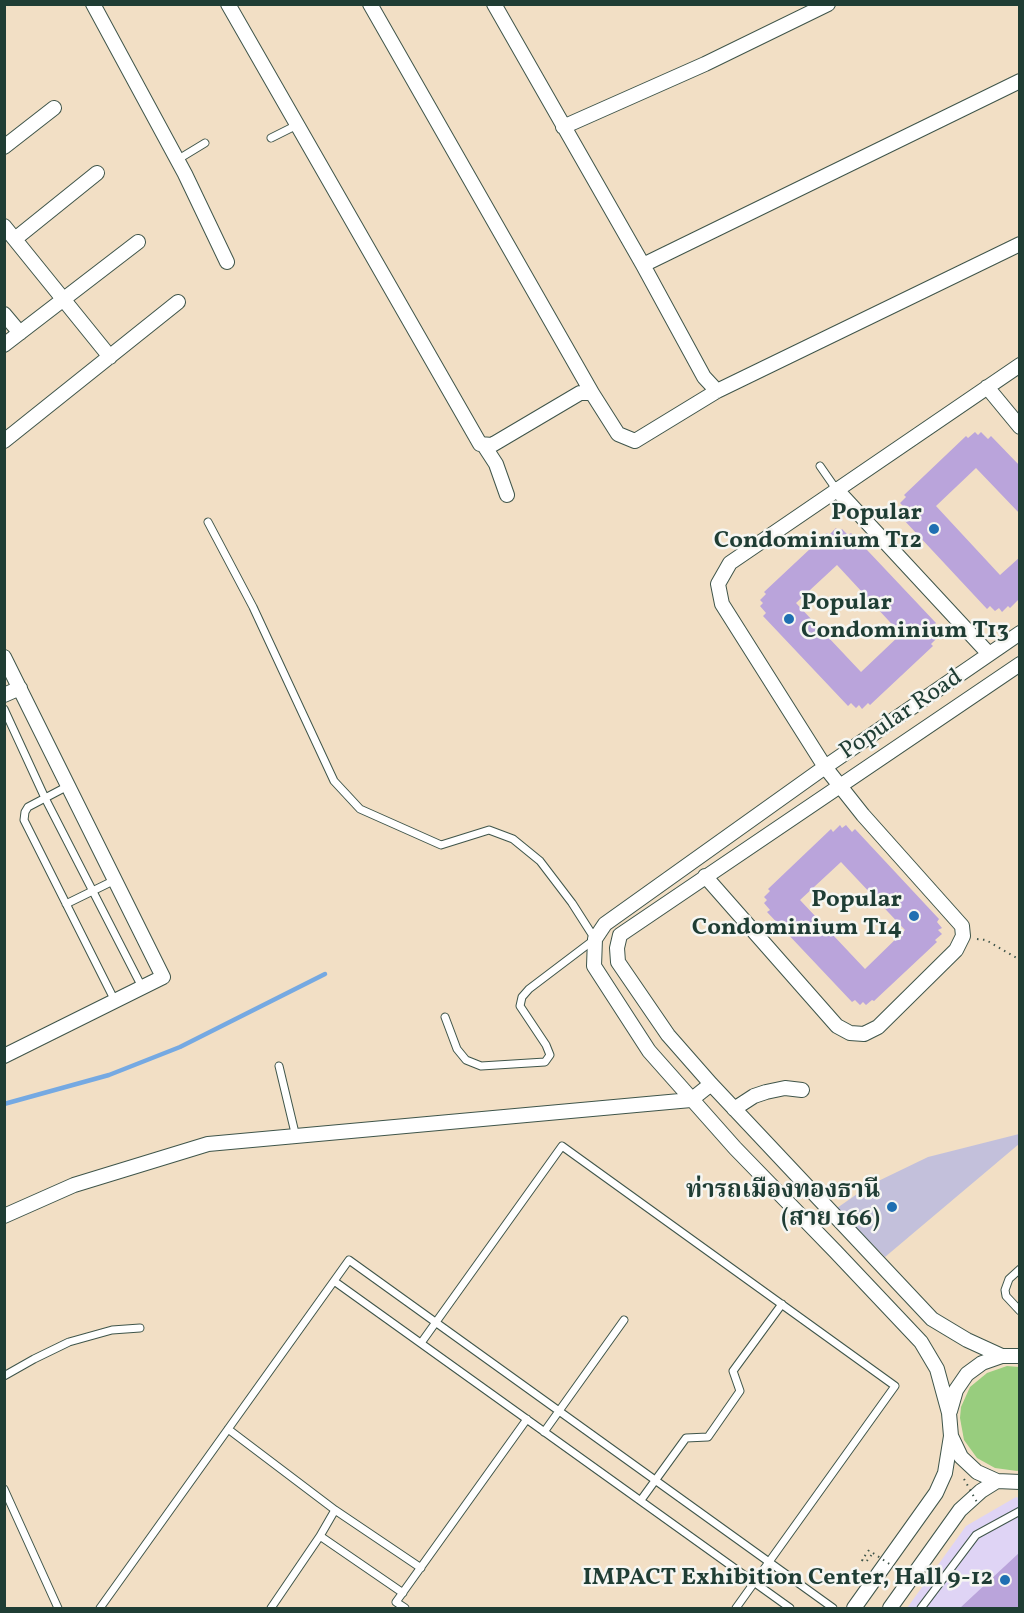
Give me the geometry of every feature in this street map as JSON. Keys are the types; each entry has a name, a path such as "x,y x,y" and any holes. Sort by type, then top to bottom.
{"street":[{"path":"93,4 177,160 227,262"},
{"path":"228,4 480,444 492,445 580,393 592,393"},
{"path":"370,4 592,393 618,434 635,441 717,390 1020,244"},
{"path":"494,4 704,377 717,390"},
{"path":"563,127 705,64 828,4"},
{"path":"643,265 1020,81"},
{"path":"4,147 54,108"},
{"path":"15,239 97,173"},
{"path":"4,226 110,357"},
{"path":"4,345 138,242"},
{"path":"4,441 178,302"},
{"path":"4,314 20,333"},
{"path":"705,876 837,1026 850,1033 864,1034 878,1027 956,950 963,936 962,926 957,918 863,815 825,767 722,604 718,584 730,563 1020,365"},
{"path":"987,387 1020,426"},
{"path":"483,444 496,464 507,495"},
{"path":"836,489 989,654"},
{"name":"Popular Road","path":"595,939 605,924 825,767 1020,633"},
{"path":"4,657 163,977 4,1056"},
{"name":"Popular Road","path":"616,948 620,935 1020,664"},
{"path":"4,695 20,688"},
{"path":"854,1608 936,1492 945,1473 951,1436 949,1413 937,1369 921,1342 691,1100 649,1052 594,966 595,939 616,948 618,962 668,1035 734,1109 855,1232 932,1319 967,1340 1002,1356"},
{"path":"4,1216 74,1185 208,1144 691,1100 711,1084"},
{"path":"734,1109 754,1096 766,1092 785,1088 802,1090"},
{"path":"835,1251 855,1232"},
{"path":"949,1413 956,1390 967,1374 982,1363 1002,1356 1020,1356"},
{"path":"951,1436 961,1457 977,1472 997,1481 1020,1482"},
{"path":"890,1608 960,1510 981,1491 997,1481"}],"lane":[{"path":"271,138 297,125"},
{"path":"177,160 206,143"},
{"path":"820,466 836,489"},
{"path":"208,522 253,607 334,781 360,809 441,845 489,830 513,838 540,861 572,903 595,939 529,989 522,997 520,1006 546,1045 550,1055 545,1062 481,1066 466,1060 457,1049 446,1017"},
{"path":"4,709 45,798 142,987"},
{"path":"68,786 28,807 24,812 24,820 115,1001"},
{"path":"66,904 115,880"},
{"path":"279,1066 296,1137"},
{"path":"421,1343 562,1146 895,1386 736,1608"},
{"path":"100,1608 349,1260 833,1608"},
{"path":"1020,1269 1006,1284 1006,1296 1020,1311"},
{"path":"334,1281 790,1608"},
{"path":"641,1500 686,1438 708,1437 721,1419 740,1391 733,1371 782,1304"},
{"path":"544,1432 624,1320"},
{"path":"4,1376 69,1342 112,1330 140,1328"},
{"path":"405,1608 396,1602 527,1419"},
{"path":"228,1429 334,1510 421,1568"},
{"path":"4,1489 58,1608"},
{"path":"271,1608 320,1536 334,1510"},
{"path":"921,1608 976,1535 1020,1511"},
{"path":"320,1536 403,1593"}],"path":[{"path":"963,936 986,940 1020,960"},
{"path":"964,1479 978,1504"},
{"path":"869,1550 862,1560 866,1562 873,1553 900,1571"}],"shaded area":[{"path":"1019,1134 1019,1144 885,1257 837,1208 870,1185 928,1157"},
{"path":"1016,1497 1019,1498 1019,1608 907,1608 966,1526"}],"green space":[{"path":"1007,1366 1019,1367 1020,1470 1017,1471 995,1468 977,1458 964,1440 960,1418 961,1407 970,1387 987,1373"}],"building":[{"name":"Popular Condominium T12","path":"975,432 978,435 981,432 988,439 991,436 1020,466 1020,514 976,468 936,506 1000,575 1020,557 1020,598 1002,612 999,608 995,611 990,606 987,609 903,519 906,516 900,509 903,506 900,503 906,497 904,495 966,436 968,438"},
{"name":"Popular Condominium T13","path":"836,528 839,532 842,529 848,535 851,533 936,623 933,626 938,631 934,634 938,637 931,644 933,646 870,705 868,703 862,709 859,705 856,708 851,703 848,706 763,616 766,613 760,606 763,603 760,600 766,594 764,592 827,533 829,535","holes":["837,565 901,634 861,672 796,603"]},
{"name":"Popular Condominium T14","path":"840,825 842,828 846,825 852,832 855,829 939,919 937,922 942,928 938,930 942,934 935,940 937,942 874,1001 866,1005 863,1002 860,1005 855,1000 852,1002 767,912 770,910 764,903 767,900 764,897 770,891 768,889 831,829 833,832","holes":["841,862 905,930 865,969 800,900"]},
{"name":"IMPACT Exhibition Center, Hall 9-12","path":"1020,1552 1020,1608 960,1608"}],"waterway":[{"path":"4,1104 109,1075 180,1047 325,974"}],"place":[{"name":"Popular Condominium T12","path":"934,529"},
{"name":"Popular Condominium T13","path":"789,619"},
{"name":"Popular Condominium T14","path":"914,916"},
{"name":"ท่ารถเมืองทองธานี (สาย 166)","path":"892,1207"},
{"name":"IMPACT Exhibition Center, Hall 9-12","path":"1005,1580"}]}
